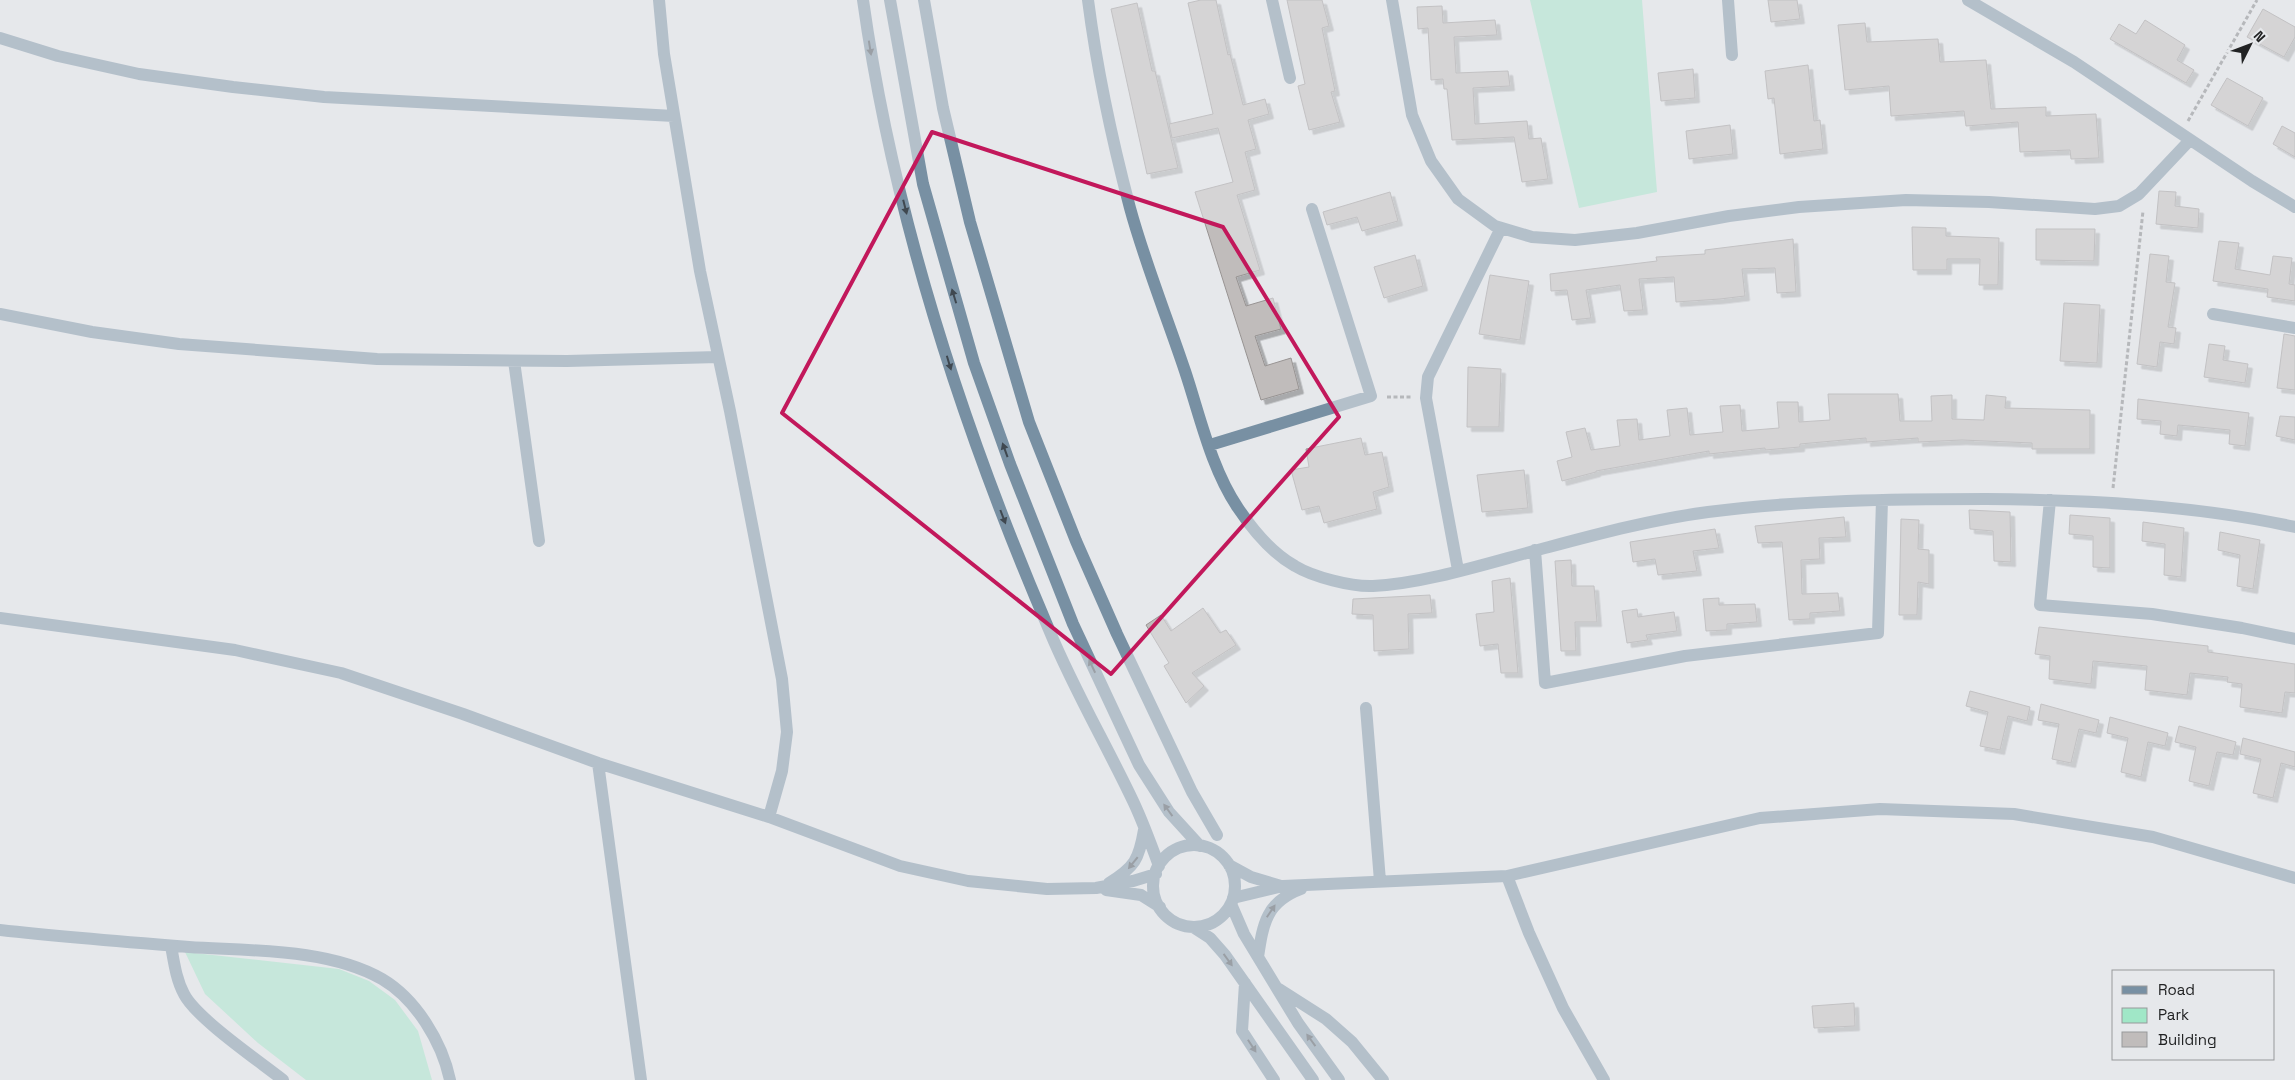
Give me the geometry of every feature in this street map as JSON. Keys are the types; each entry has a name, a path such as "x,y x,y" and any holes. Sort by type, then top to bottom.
{"street":[{"path":"659,0 664,54 700,271 782,679 787,732 782,771 769,817"},
{"path":"863,0 870,50 891,149 913,238 963,407 1014,548 1051,634 1144,827 1157,870 1154,891 1160,908"},
{"path":"890,0 922,184 974,363 1007,455 1073,624 1139,765 1168,812 1200,846"},
{"path":"924,0 943,108 970,222 1029,422 1076,541 1117,634 1192,792 1217,835"},
{"path":"1088,0 1093,40 1108,114 1131,211 1216,464 1237,508 1268,546 1296,567 1332,580 1371,586 1428,578 1609,531 1706,512 1802,503 1882,500 2050,500 2154,507 2271,522 2295,527"},
{"path":"1272,0 1290,78"},
{"path":"1392,0 1412,115 1431,160 1458,199 1495,226 1532,237 1574,240 1637,233 1729,216 1799,207 1906,200 1989,202 2095,209 2119,206 2139,194 2145,188 2185,136"},
{"path":"1728,0 1732,55"},
{"path":"1968,0 2074,62 2295,207"},
{"path":"0,38 58,56 139,74 233,87 324,97 674,116"},
{"path":"1210,445 1371,396 1312,209"},
{"path":"1458,570 1426,398 1428,377 1501,228"},
{"path":"0,314 92,332 179,344 376,359 514,361 718,357"},
{"path":"2214,314 2295,328"},
{"path":"514,361 539,541"},
{"path":"1535,550 1545,683 1685,656 1878,633 1882,500"},
{"path":"2050,500 2040,605 2152,614 2242,628 2295,640"},
{"path":"0,618 235,650 341,673 463,714 598,763 769,817 900,866 968,882 1047,889 1099,887 1141,895 1160,908 1175,922 1193,926 1210,938 1225,955 1313,1080"},
{"path":"1366,708 1380,881"},
{"path":"598,763 641,1080"},
{"path":"1193,926 1215,922 1226,913 1232,901 1283,886 1507,876 1760,818 1880,809 2014,814 2153,838 2295,878"},
{"path":"1099,887 1134,865 1140,853 1144,827"},
{"path":"1099,887 1157,870 1167,856 1178,849 1190,845 1200,846 1217,852 1229,865 1250,877 1283,886"},
{"path":"1229,865 1234,880 1232,901 1237,921 1298,1023 1339,1080"},
{"path":"1507,876 1529,933 1563,1008 1604,1080"},
{"path":"1258,957 1262,927 1271,909 1287,894 1310,885"},
{"path":"0,930 85,940 297,955 346,963 383,979 411,1003 436,1038 450,1080"},
{"path":"171,946 175,970 184,995 197,1011 283,1080"},
{"path":"1245,983 1242,1031 1274,1080"},
{"path":"1277,987 1326,1019 1352,1042 1383,1080"}],"path":[{"path":"2185,136 2258,0"},
{"path":"2111,504 2145,188"},
{"path":"1371,396 1426,398"}],"highlighted area":[{"path":"932,132 1223,227 1339,417 1111,674 782,413"}],"green space":[{"path":"1530,0 1642,0 1657,192 1579,208"},
{"path":"185,952 339,969 369,981 395,1000 418,1031 432,1080 306,1080 258,1043 205,994"}],"building":[{"path":"1201,0 1216,0 1228,55 1230,54 1243,105 1265,99 1269,114 1248,120 1256,149 1245,152 1255,190 1237,195 1260,270 1236,277 1246,306 1273,298 1281,329 1255,336 1265,366 1291,358 1299,389 1261,400 1195,192 1233,182 1218,128 1172,138 1169,124 1213,114 1188,3"},
{"path":"1287,0 1322,0 1329,26 1322,28 1335,91 1331,92 1340,122 1309,130 1298,86 1305,84"},
{"path":"1768,0 1797,0 1800,19 1771,22"},
{"path":"1137,3 1152,71 1155,71 1178,168 1147,174 1111,9"},
{"path":"1442,6 1443,23 1495,20 1497,35 1454,37 1456,73 1508,71 1510,86 1473,88 1475,124 1527,121 1529,139 1541,138 1548,179 1522,182 1514,137 1452,140 1447,89 1444,89 1443,79 1431,80 1428,28 1418,29 1417,7"},
{"path":"2263,9 2295,27 2295,37 2284,57 2247,37"},
{"path":"2145,20 2185,45 2177,60 2194,70 2186,83 2110,39 2119,24 2136,34"},
{"path":"1865,23 1867,42 1938,39 1940,62 1986,60 1991,109 2046,107 2046,116 2096,114 2099,158 2071,159 2070,150 2020,152 2018,122 1966,126 1964,111 1891,116 1889,86 1845,90 1838,25"},
{"path":"1808,65 1814,121 1820,120 1823,149 1780,154 1774,98 1768,99 1765,71"},
{"path":"1693,69 1695,98 1661,101 1658,73"},
{"path":"2227,78 2263,98 2248,126 2211,105"},
{"path":"1730,125 1733,154 1689,159 1686,131"},
{"path":"2282,126 2295,133 2295,157 2273,144"},
{"path":"2159,191 2176,192 2175,206 2199,209 2198,228 2156,224"},
{"path":"1390,192 1398,221 1362,231 1357,217 1327,225 1323,212"},
{"path":"1912,227 1946,228 1946,236 1999,238 1998,285 1979,285 1980,259 1947,259 1947,270 1913,270"},
{"path":"2036,229 2095,229 2094,261 2036,260"},
{"path":"1793,239 1796,292 1777,293 1775,268 1742,269 1745,296 1720,299 1676,302 1674,277 1639,279 1643,310 1624,311 1620,285 1586,290 1591,318 1572,320 1567,290 1551,291 1550,274 1657,261 1656,257 1705,254 1705,250"},
{"path":"2219,241 2239,243 2235,269 2270,275 2273,256 2292,258 2289,284 2295,285 2295,301 2267,297 2268,289 2213,281"},
{"path":"2150,254 2169,256 2166,282 2175,283 2168,327 2176,328 2174,344 2160,342 2157,367 2137,364"},
{"path":"1415,255 1423,286 1384,298 1374,267"},
{"path":"1490,275 1529,281 1520,340 1479,334"},
{"path":"2064,303 2100,305 2097,363 2060,361"},
{"path":"2284,334 2295,336 2295,390 2277,388"},
{"path":"2209,344 2225,346 2223,360 2248,364 2245,383 2204,377"},
{"path":"1468,367 1501,369 1499,427 1467,427"},
{"path":"1828,394 1898,394 1900,421 1932,421 1931,396 1952,395 1952,419 1984,420 1986,395 2006,397 2005,408 2090,410 2090,449 2032,449 2032,443 1962,440 1918,442 1918,438 1866,442 1866,438 1800,444 1800,447 1765,450 1765,448 1709,454 1709,451 1596,471 1562,481 1557,461 1572,457 1566,432 1585,428 1591,450 1620,446 1617,420 1637,419 1639,440 1670,436 1667,410 1687,408 1690,435 1723,432 1720,406 1740,405 1742,431 1779,428 1777,402 1798,402 1799,422 1830,420"},
{"path":"2138,399 2249,413 2245,446 2229,444 2230,430 2178,425 2177,436 2160,434 2161,421 2137,419"},
{"path":"2280,416 2295,417 2295,440 2276,436"},
{"path":"1361,438 1365,455 1382,452 1389,487 1373,492 1377,509 1324,523 1319,506 1302,510 1291,470 1309,467 1306,449"},
{"path":"1524,470 1528,508 1482,512 1477,475"},
{"path":"1969,510 2010,512 2011,562 1994,561 1993,531 1970,529"},
{"path":"2070,515 2110,518 2110,568 2093,567 2093,536 2069,534"},
{"path":"1844,517 1846,537 1819,538 1820,559 1801,560 1802,594 1838,593 1840,611 1810,613 1810,619 1789,620 1782,542 1758,543 1755,526"},
{"path":"1901,519 1919,520 1918,549 1929,550 1929,584 1918,582 1917,615 1899,615"},
{"path":"2143,522 2184,528 2181,577 2164,575 2165,544 2142,541"},
{"path":"1715,529 1719,548 1693,551 1697,571 1658,575 1655,559 1633,562 1630,542"},
{"path":"2220,532 2260,540 2253,589 2237,586 2240,555 2218,550"},
{"path":"1571,560 1572,586 1594,586 1597,622 1575,622 1576,651 1561,651 1555,561"},
{"path":"1510,578 1518,673 1501,673 1498,644 1480,646 1476,614 1494,612 1492,581"},
{"path":"1430,595 1432,613 1408,614 1409,649 1374,651 1373,615 1352,614 1353,599"},
{"path":"1719,598 1719,605 1755,604 1757,622 1727,624 1727,630 1706,631 1703,599"},
{"path":"1203,608 1220,633 1226,630 1236,645 1192,673 1204,686 1186,703 1164,666 1169,663 1146,625 1161,615 1171,631"},
{"path":"1637,609 1638,617 1674,612 1677,631 1646,635 1648,640 1627,643 1622,611"},
{"path":"2039,627 2208,646 2208,652 2295,664 2295,693 2285,692 2282,713 2240,707 2242,684 2227,682 2228,677 2190,673 2187,695 2145,690 2147,666 2093,661 2091,684 2049,679 2050,656 2035,654"},
{"path":"1970,691 2030,707 2027,721 2008,716 2000,750 1980,746 1988,712 1966,706"},
{"path":"2041,704 2099,720 2096,733 2079,729 2071,763 2052,759 2059,724 2038,720"},
{"path":"2110,717 2168,733 2165,746 2148,742 2141,777 2121,772 2128,738 2107,733"},
{"path":"2179,726 2236,742 2233,755 2217,752 2209,786 2189,781 2196,747 2175,742"},
{"path":"2243,738 2295,752 2295,767 2281,763 2273,798 2253,793 2261,759 2240,754"},
{"path":"1854,1003 1855,1026 1814,1028 1812,1006"}]}
